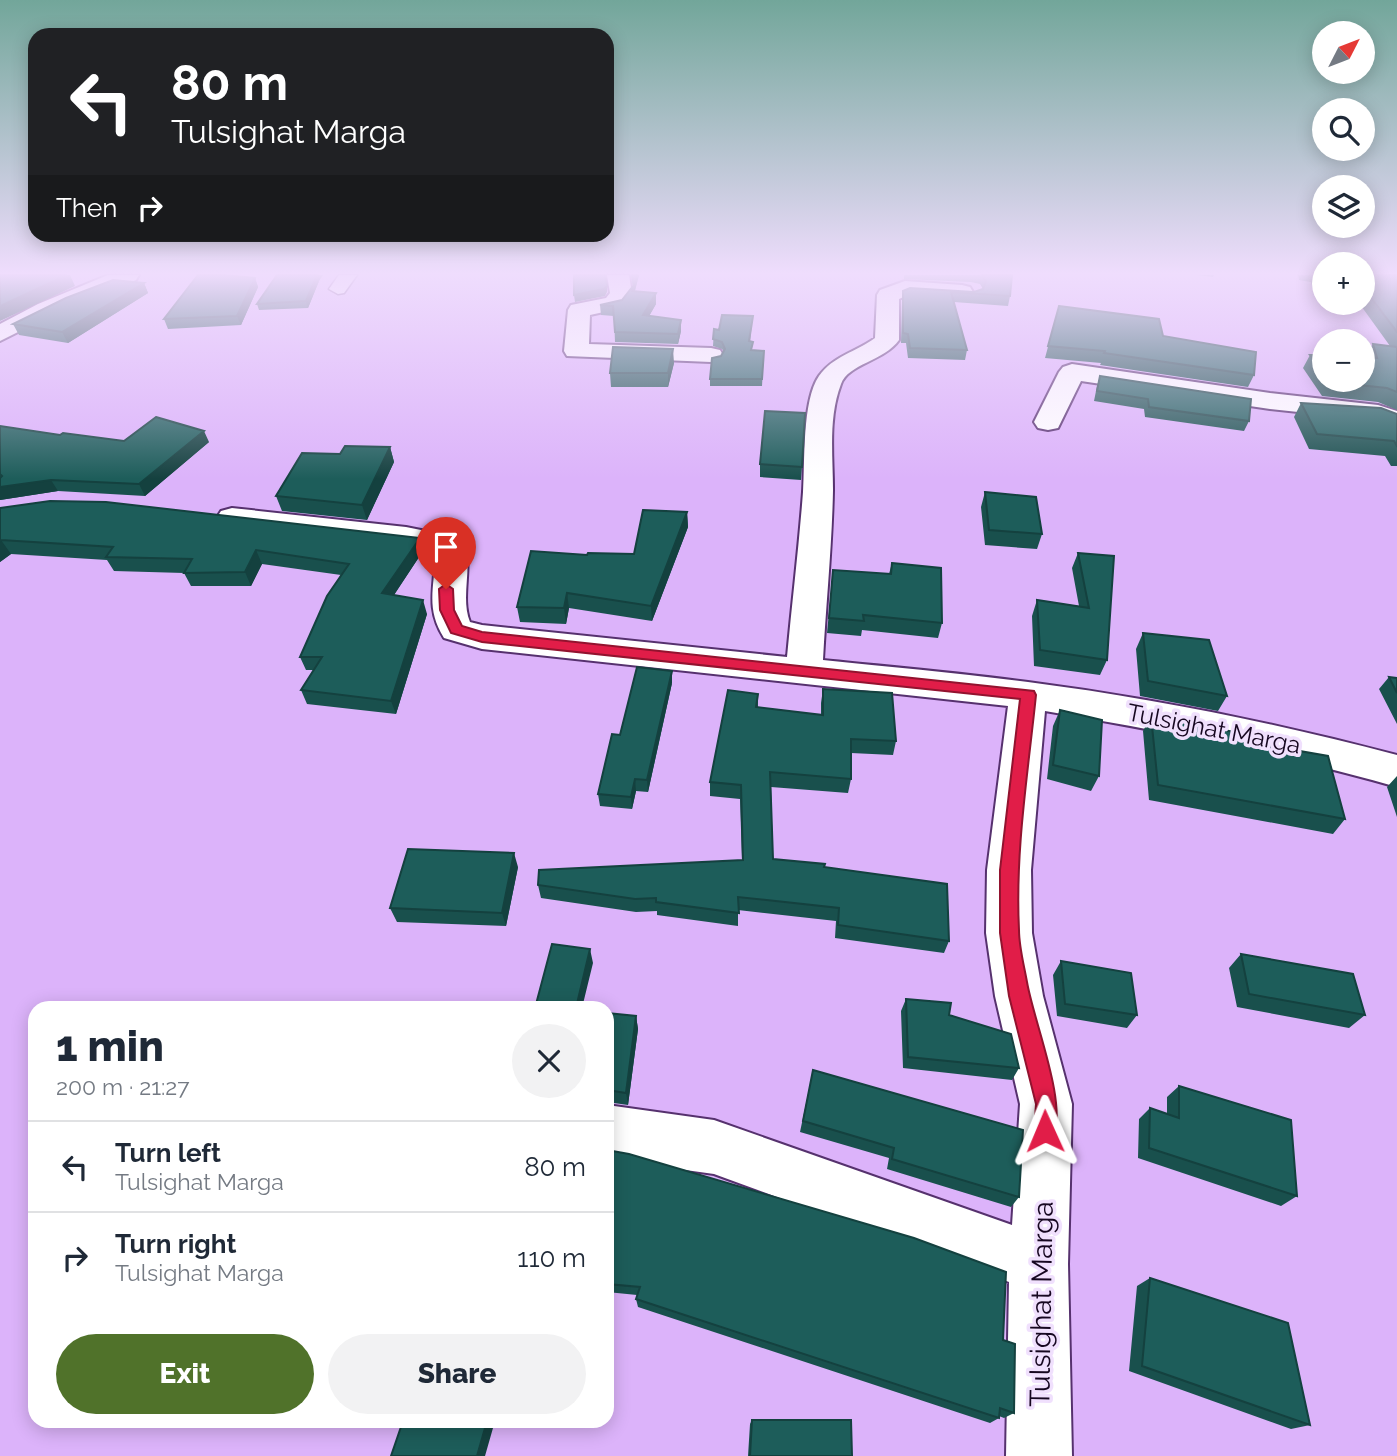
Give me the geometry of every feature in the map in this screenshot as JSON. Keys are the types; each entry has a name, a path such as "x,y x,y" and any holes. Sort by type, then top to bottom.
{"street":[{"path":"577,343 576,351 711,355"},
{"path":"804,670 818,490 817,429 829,380 844,364 868,355 883,343"},
{"path":"1048,422 1072,372 1270,401 1378,412 1397,421"},
{"name":"Tulsighat Marga","path":"196,513 345,529 450,545 453,565 446,589 447,610 456,630 482,637 1028,695 1163,717 1320,750 1397,771"},
{"name":"Tulsighat Marga","path":"1028,695 1009,870 1009,933 1019,996 1046,1104 1039,1264 1039,1456"},
{"path":"614,1133 714,1147 1039,1264"}],"building":[{"path":"722,343 753,343 751,350 764,351 762,379 710,379 712,358 721,356 725,349"},
{"path":"909,343 965,343 967,350 910,348"},
{"path":"1049,343 1203,343 1256,352 1254,375 1104,353 1105,351 1048,346"},
{"path":"1375,344 1397,347 1397,392 1375,387"},
{"path":"613,347 673,349 668,373 610,373"},
{"path":"1100,376 1251,399 1249,421 1149,407 1148,399 1097,391"},
{"path":"1301,403 1381,408 1397,414 1397,446 1394,441 1317,434"},
{"path":"765,411 805,413 802,467 760,464"},
{"path":"156,417 204,431 139,484 51,480 0,487 0,426 124,441"},
{"path":"345,446 390,447 362,505 276,496 302,453 340,454"},
{"path":"985,492 1036,497 1042,534 989,530"},
{"path":"50,501 106,502 420,538 382,593 423,600 391,701 301,690 322,657 300,657 327,596 349,564 256,550 245,572 184,573 192,559 106,557 113,547 0,541 0,508"},
{"path":"643,510 687,512 651,606 567,593 564,608 517,607 531,551 587,555 634,554"},
{"path":"1078,553 1114,556 1107,660 1040,650 1037,600 1089,608"},
{"path":"892,563 941,568 942,623 863,615 864,621 829,618 833,570 891,574"},
{"path":"1143,633 1209,640 1227,696 1148,681"},
{"path":"637,667 672,671 647,780 635,779 631,797 598,794 612,734 620,735"},
{"path":"1389,677 1397,678 1397,693"},
{"path":"823,689 892,693 896,741 851,739 851,779 770,772 773,859 825,864 824,867 947,884 949,941 838,925 839,908 738,897 739,913 656,902 656,898 635,899 538,885 539,870 743,860 741,785 710,782 728,690 758,694 756,707 823,715"},
{"path":"1060,710 1102,720 1099,776 1053,765"},
{"path":"1151,716 1239,733 1242,741 1328,756 1345,819 1158,785"},
{"path":"408,849 514,853 502,913 390,908"},
{"path":"552,944 590,949 578,1001 537,1001"},
{"path":"1241,954 1353,974 1365,1015 1249,994"},
{"path":"1061,961 1131,973 1137,1015 1065,1004"},
{"path":"906,999 951,1003 949,1015 1011,1034 1019,1068 908,1057"},
{"path":"614,1014 636,1016 626,1093 614,1091"},
{"path":"813,1070 1023,1130 1019,1197 892,1159 894,1148 803,1121"},
{"path":"1179,1086 1291,1120 1297,1196 1149,1148 1150,1108 1179,1118"},
{"path":"614,1151 914,1238 1006,1272 1003,1340 1015,1344 1014,1413 1000,1408 999,1418 636,1299 640,1287 614,1285"},
{"path":"1150,1278 1288,1323 1310,1425 1142,1366"},
{"path":"752,1420 851,1420 852,1456 750,1456"},
{"path":"401,1428 485,1428 477,1456 391,1456"}],"route":[{"path":"446,589 447,610 456,630 482,637 1028,695 1009,870 1009,933 1019,996 1046,1104 1045,1131"}]}
